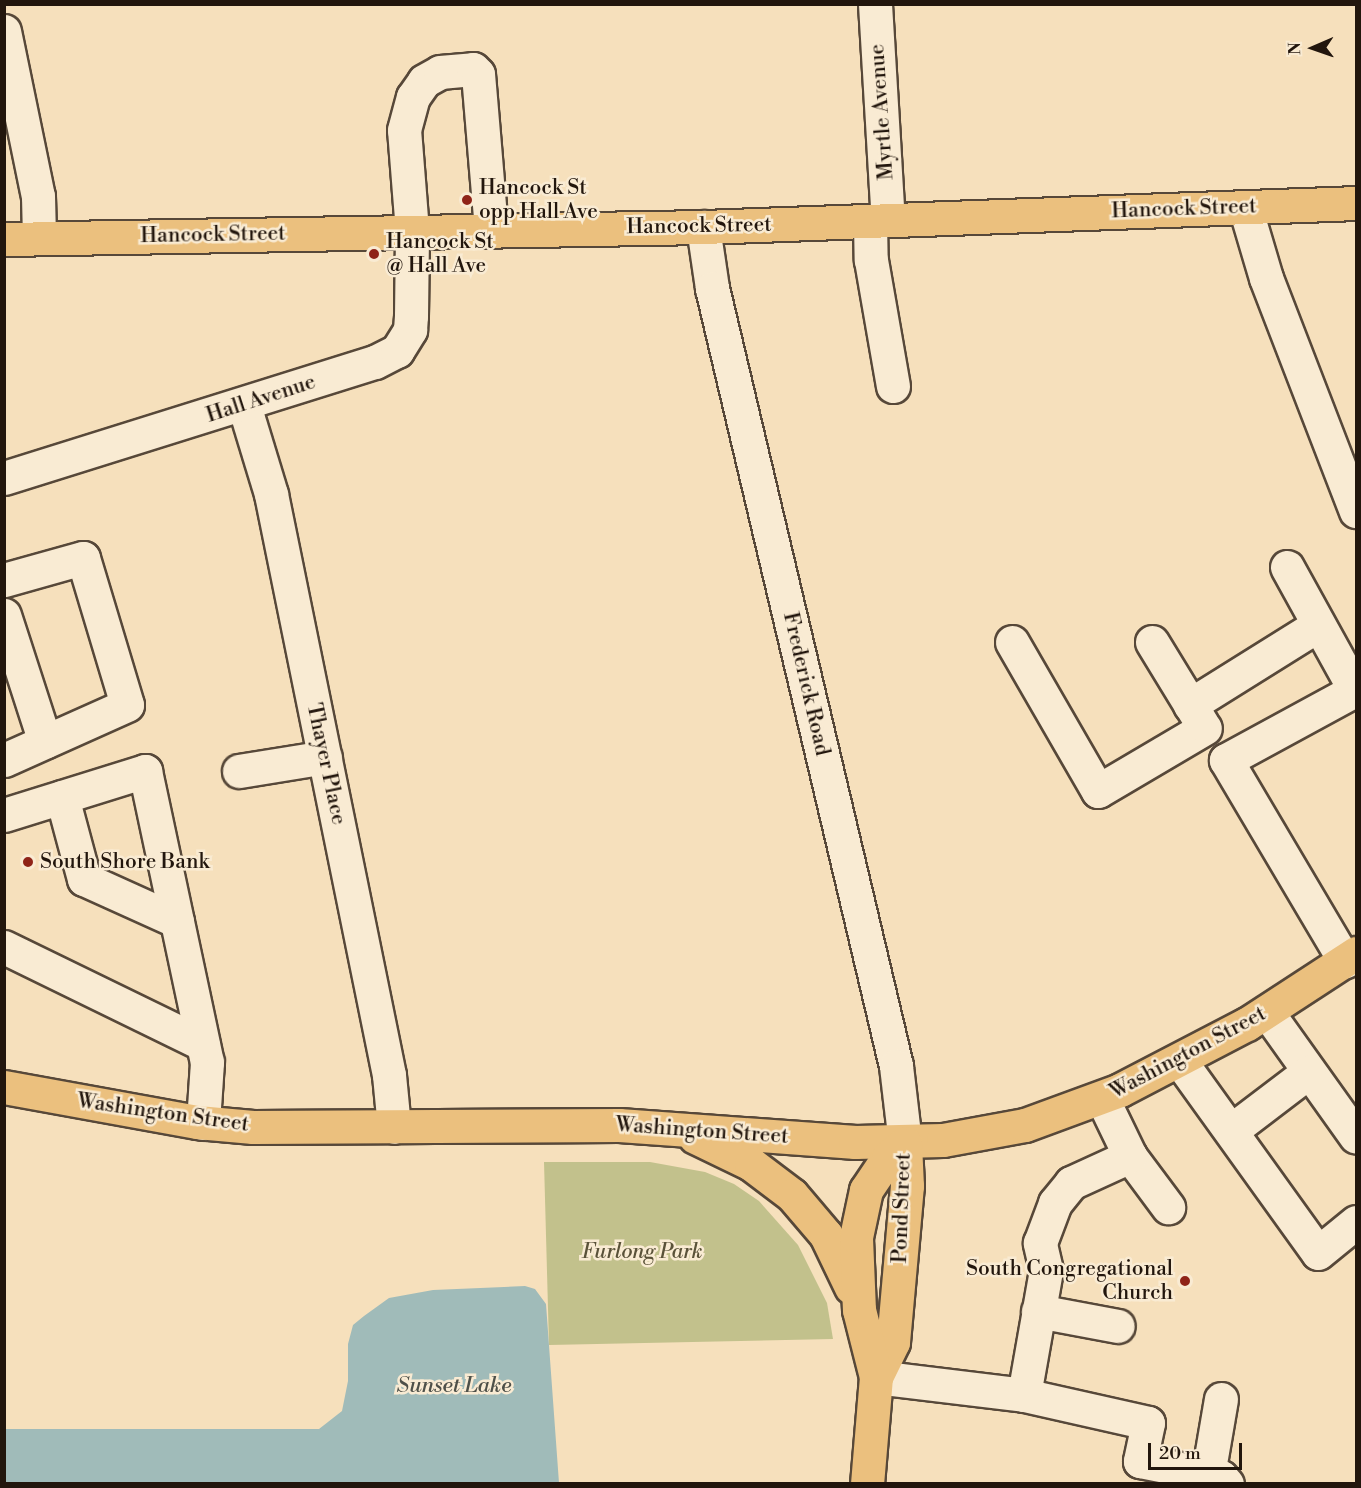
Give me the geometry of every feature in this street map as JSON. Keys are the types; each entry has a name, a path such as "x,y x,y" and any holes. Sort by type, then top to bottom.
{"main road":[{"name":"Hancock Street","path":"4,239 703,227 1356,203"},
{"name":"Washington Street","path":"4,1087 203,1123 253,1127 653,1126 855,1142 905,1143 997,1132 1102,1098 1180,1061 1267,1012 1351,957"},
{"path":"653,1126 681,1132 729,1152 792,1195 837,1253 859,1310"},
{"name":"Pond Street","path":"867,1484 876,1377 859,1310 855,1262 861,1208 875,1174 905,1143"},
{"name":"Pond Street","path":"876,1377 894,1342 906,1194 905,1143"}],"street":[{"name":"Myrtle Avenue","path":"875,4 879,220 871,260 893,386"},
{"path":"4,31 38,196 39,238"},
{"name":"Hall Avenue","path":"4,478 244,405 375,362 398,351 410,330 412,231 404,130 413,97 424,81 440,72 464,69 478,74 491,230"},
{"path":"1245,207 1266,278 1346,453 1356,511"},
{"name":"Frederick Road","path":"703,227 712,288 896,1066 905,1143"},
{"name":"Thayer Place","path":"244,405 271,494 389,1074 394,1127"},
{"path":"4,580 83,558 127,705 4,760"},
{"path":"1226,760 1354,690 1287,567"},
{"path":"4,615 45,742"},
{"path":"1012,642 1098,791 1318,625"},
{"path":"1152,642 1351,957"},
{"path":"239,771 325,757"},
{"path":"4,815 145,771 207,1062 203,1123"},
{"path":"62,797 84,879 177,921"},
{"path":"4,947 203,1044"},
{"path":"1267,1012 1356,1137"},
{"path":"1180,1061 1232,1130 1318,1253 1356,1222"},
{"path":"1232,1130 1308,1071"},
{"path":"1102,1098 1130,1156 1168,1207"},
{"path":"1024,1395 1046,1270 1040,1243 1055,1203 1071,1182 1130,1156"},
{"path":"1038,1311 1118,1326"},
{"path":"876,1377 1024,1395 1148,1423 1140,1461 1217,1479 1221,1399"}],"green space":[{"name":"Furlong Park","path":"544,1162 650,1162 705,1172 734,1184 759,1201 798,1245 827,1303 833,1339 549,1345"}],"water":[{"name":"Sunset Lake","path":"525,1286 535,1289 546,1304 559,1483 5,1483 5,1429 319,1429 342,1411 348,1381 348,1344 353,1325 389,1298 433,1290"}],"place":[{"name":"Hancock St opp Hall Ave","path":"467,200"},
{"name":"Hancock St @ Hall Ave","path":"374,254"},
{"name":"South Shore Bank","path":"28,862"},
{"name":"South Congregational Church","path":"1185,1281"}]}
